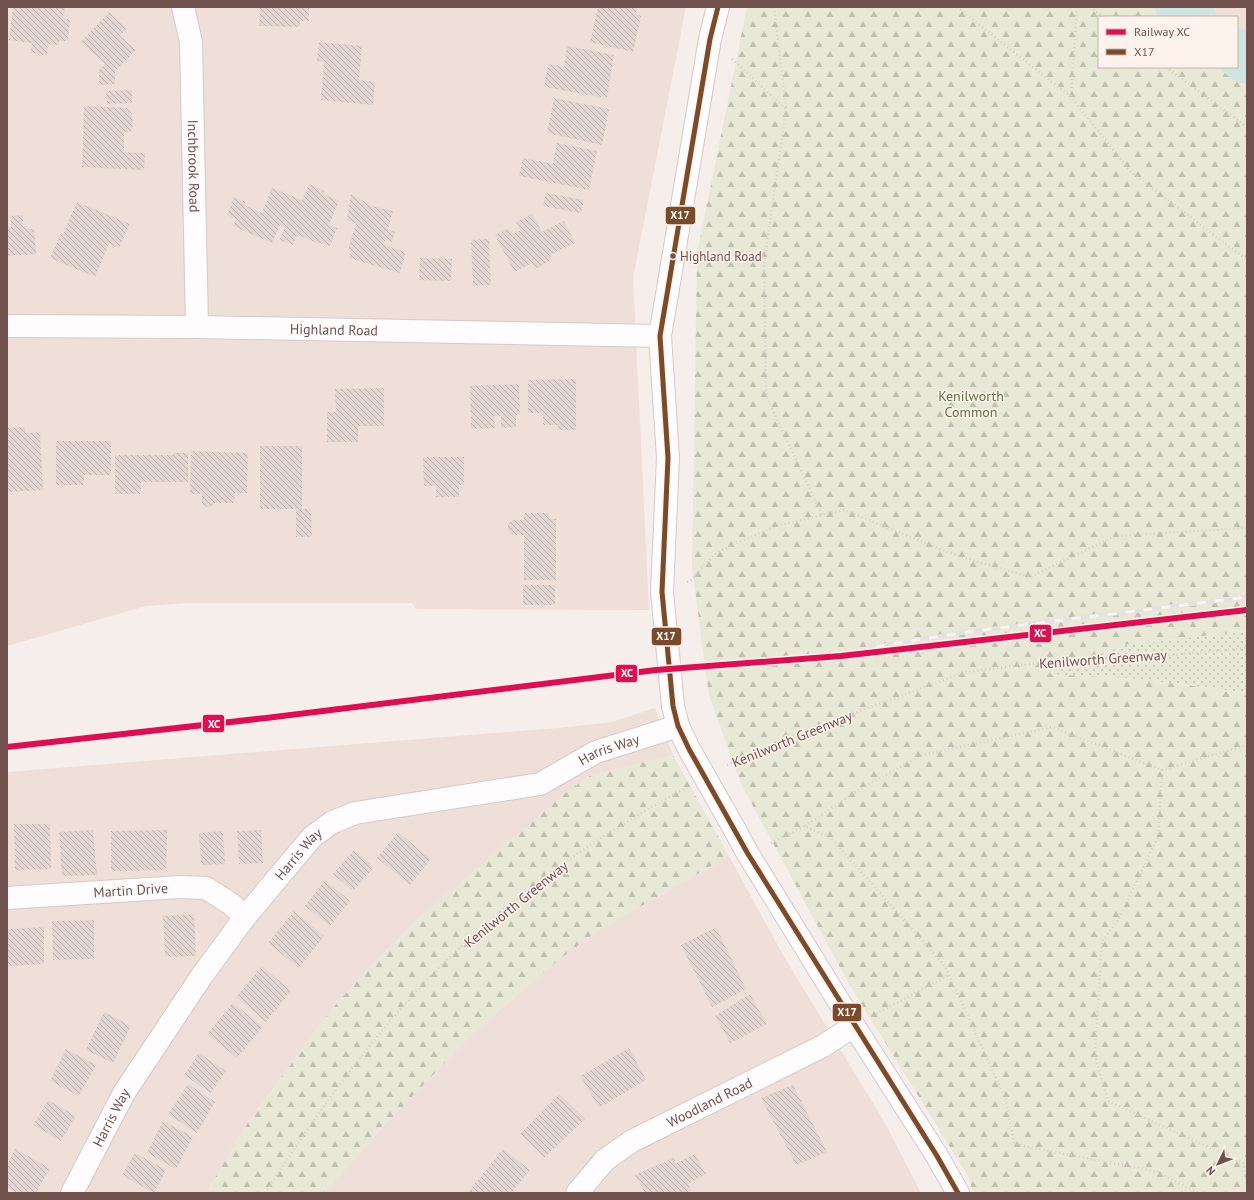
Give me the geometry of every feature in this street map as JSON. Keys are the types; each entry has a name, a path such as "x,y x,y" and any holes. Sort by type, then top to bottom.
{"street":[{"name":"Inchbrook Road","path":"183,7 186,12 191,42 197,327"},
{"path":"718,7 710,39 660,336 668,458 662,601 675,716 689,749 748,854 854,1026 937,1156 958,1193"},
{"name":"Highland Road","path":"7,326 197,327 660,336"},
{"name":"Harris Way","path":"72,1193 124,1093 201,977 246,917 312,837 331,823 355,814 540,784 596,752 675,716"},
{"name":"Martin Drive","path":"7,898 180,887 206,888 231,904 246,917"},
{"name":"Woodland Road","path":"577,1193 605,1160 632,1141 823,1046 854,1026"}],"path":[{"path":"774,7 786,110 764,264 766,396 822,515"},
{"path":"957,7 1070,97 1131,172 1247,260"},
{"path":"1070,97 1077,7"},
{"path":"1090,7 1102,16"},
{"path":"710,39 786,110"},
{"path":"1167,68 1247,127"},
{"path":"662,601 690,581 714,554 776,526 844,510 955,555 1030,577 1115,536 1247,528"},
{"name":"Kenilworth Greenway","path":"724,767 799,733 966,672 1052,661 1160,656 1247,648"},
{"path":"748,854 805,826 855,792 922,755 1052,726 1162,770 1247,745"},
{"path":"1162,770 1158,837 1118,920 1102,941 1095,1056 1108,1100 1243,1163 1247,1184"},
{"name":"Kenilworth Greenway","path":"265,1193 306,1130 366,1050 430,977 499,914 547,876 606,833 691,785"},
{"path":"805,826 832,839 945,966 1006,1100 1014,1144 1158,1172 1198,1193"},
{"path":"854,1026 949,975"}],"shaded area":[{"path":"7,7 686,7 633,278 649,610 416,609 412,603 188,603 146,606 7,646"},
{"path":"1179,7 1247,7 1247,60 1238,53 1238,16 1191,16"},
{"path":"655,708 673,755 590,776 365,971 328,1014 247,1124 206,1193 7,1193 7,772 558,728 612,722"},
{"path":"729,856 783,955 885,1123 921,1193 324,1193 379,1131 471,1035 552,965 599,930"}],"green space":[{"name":"Kenilworth Common","path":"747,7 1155,7 1167,16 1098,16 1098,68 1234,68 1247,78 1247,631 1123,645 1046,674 1137,679 1247,693 1247,1193 973,1193 969,1178 849,984 741,784 709,696 692,567 697,253"},
{"path":"1247,631 1247,693 1137,679 1045,674 1123,645"},
{"path":"673,755 729,856 599,930 552,965 471,1035 379,1131 324,1193 206,1193 247,1124 328,1014 365,971 418,918 567,792 590,776"}],"building":[{"path":"13,7 65,7 63,19 70,19 68,41 59,41 59,45 48,44 47,55 31,53 32,43 9,40"},
{"path":"260,7 309,7 309,21 300,21 300,27 259,26"},
{"path":"598,7 628,7 637,9 636,14 641,16 633,52 590,42"},
{"path":"109,12 127,28 120,36 136,50 115,72 115,84 99,85 99,70 105,64 81,42"},
{"path":"319,42 362,46 359,80 375,82 373,105 321,100 324,62 317,61"},
{"path":"567,46 614,55 607,98 544,87 548,64 564,67"},
{"path":"132,90 132,103 107,104 106,91"},
{"path":"554,98 609,109 602,145 547,133"},
{"path":"84,106 127,108 132,114 133,125 130,132 124,132 124,152 145,153 144,170 82,167"},
{"path":"557,143 597,151 589,190 519,176 523,158 553,164"},
{"path":"309,184 324,191 323,194 339,201 329,225 337,228 330,246 320,244 297,235 293,245 279,240 285,227 280,225 272,243 233,226 236,219 227,215 234,197 246,202 244,205 262,213 272,188 302,200"},
{"path":"546,193 584,200 581,213 543,206"},
{"path":"351,194 372,206 393,211 388,229 395,232 392,242 385,240 383,245 406,252 400,273 349,258 351,251 348,250 356,223 347,220"},
{"path":"77,202 130,224 119,248 109,244 95,277 50,258 61,233 63,234"},
{"path":"532,214 542,232 564,221 575,243 550,255 552,260 535,269 532,263 514,272 495,235 509,228 512,234 520,230 516,222"},
{"path":"23,215 23,226 27,226 27,229 34,229 36,254 7,256 7,228 11,228 10,216"},
{"path":"489,239 491,285 473,286 471,240"},
{"path":"420,258 452,259 451,281 419,280"},
{"path":"576,379 576,430 557,430 558,425 543,425 543,413 528,413 528,380"},
{"path":"519,384 520,414 516,415 516,427 501,428 501,416 494,416 495,428 471,429 470,386"},
{"path":"384,388 384,426 358,426 358,442 327,442 327,412 336,412 335,389"},
{"path":"25,427 25,433 40,432 43,490 7,492 7,428"},
{"path":"56,441 111,441 111,475 84,475 84,485 56,485"},
{"path":"260,446 302,446 302,509 311,509 312,537 296,537 296,509 260,509"},
{"path":"191,451 248,453 247,493 235,493 234,503 215,503 211,507 207,507 202,503 202,494 190,494"},
{"path":"173,453 188,453 188,482 141,482 141,494 115,494 115,455 173,455"},
{"path":"423,457 464,457 464,485 459,485 459,497 436,497 436,486 424,486"},
{"path":"524,513 549,513 549,519 556,519 556,580 524,580 524,535 512,535 508,531 508,524 513,520 524,520"},
{"path":"523,585 555,585 555,605 523,605"},
{"path":"14,824 50,824 51,869 15,870"},
{"path":"93,830 97,875 62,876 59,832"},
{"path":"167,830 166,870 111,871 111,831"},
{"path":"261,830 263,863 239,864 237,831"},
{"path":"223,831 225,864 201,865 199,833"},
{"path":"398,832 431,859 410,885 377,858"},
{"path":"354,850 374,867 353,891 333,874"},
{"path":"325,880 350,901 330,926 305,906"},
{"path":"294,911 324,936 299,968 268,943"},
{"path":"194,914 196,956 165,957 163,916"},
{"path":"94,920 94,959 53,960 52,921"},
{"path":"44,927 44,964 8,966 7,929"},
{"path":"716,927 746,989 712,1007 681,945"},
{"path":"262,966 291,991 266,1022 236,997"},
{"path":"750,994 767,1024 730,1043 715,1016"},
{"path":"233,1003 263,1027 237,1058 207,1034"},
{"path":"104,1012 131,1026 113,1063 86,1050"},
{"path":"629,1048 646,1080 599,1108 580,1076"},
{"path":"66,1049 96,1065 79,1096 50,1081"},
{"path":"199,1053 226,1071 211,1093 184,1075"},
{"path":"188,1084 215,1102 197,1133 168,1114"},
{"path":"793,1085 827,1152 796,1165 761,1098"},
{"path":"559,1094 585,1119 544,1158 520,1134"},
{"path":"48,1100 76,1116 61,1141 33,1125"},
{"path":"163,1121 193,1137 176,1169 147,1153"},
{"path":"15,1149 50,1168 36,1193 17,1193 7,1188 7,1164"},
{"path":"503,1149 530,1170 511,1193 468,1192"},
{"path":"135,1153 166,1170 154,1193 122,1175"},
{"path":"695,1154 706,1174 688,1184 691,1191 686,1193 645,1193 635,1175 673,1158 676,1163"}],"waterway":[{"path":"1179,7 1191,16"},
{"path":"1238,53 1247,60"}],"railway":[{"path":"841,656 886,645 968,632 1247,597"}],"rail line":[{"name":"XC","path":"7,747 266,718 656,670 841,656 1247,610"}],"transit line":[{"name":"X17","path":"718,7 710,39 660,336 668,458 662,592 673,706 678,726 689,749 748,854 937,1156 958,1193"}],"place":[{"name":"Highland Road","path":"673,256"}]}
